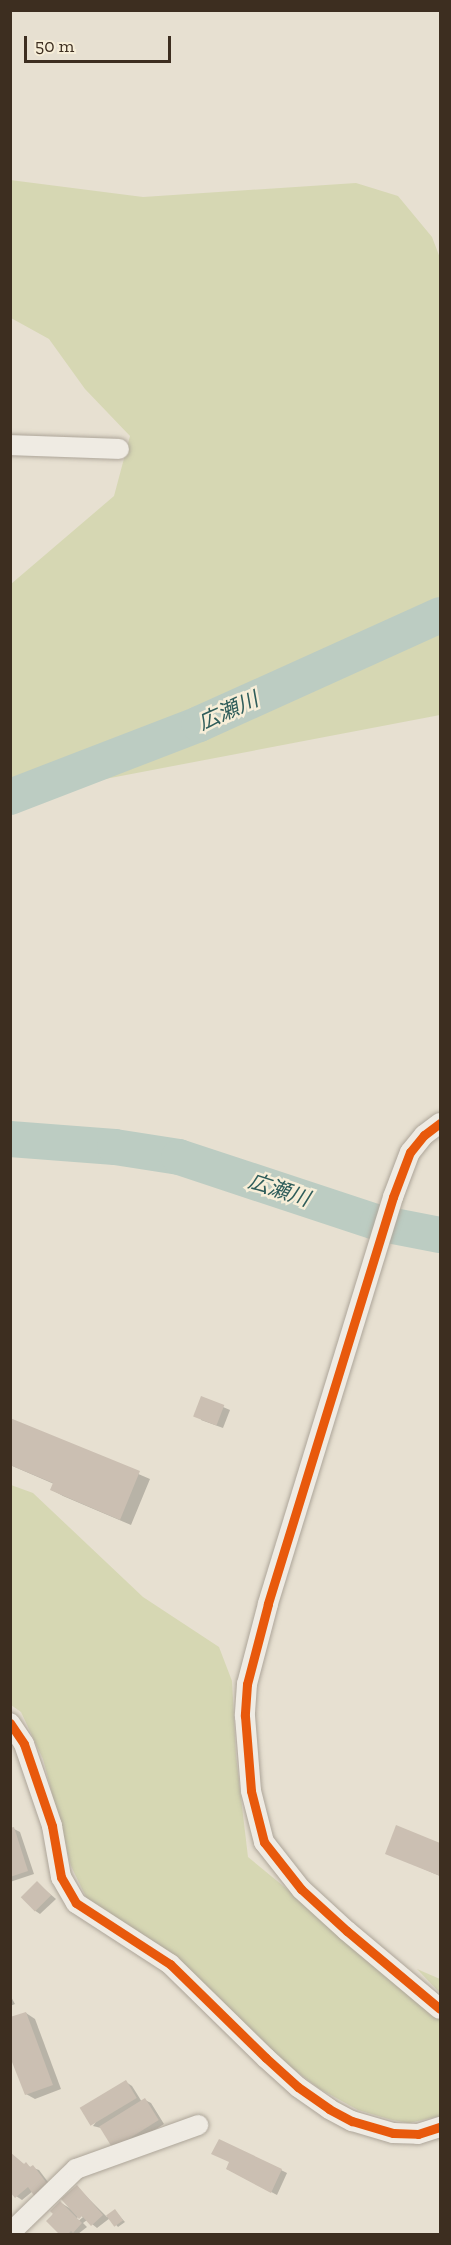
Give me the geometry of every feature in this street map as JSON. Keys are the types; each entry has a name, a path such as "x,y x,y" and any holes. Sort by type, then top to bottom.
{"street":[{"path":"10,445 119,448"},
{"path":"441,1123 424,1135 410,1152 393,1197 256,1647 247,1684 247,1761 251,1791 264,1842 301,1889 347,1931 441,2009"},
{"path":"10,1723 24,1744 52,1826 61,1877 76,1903 170,1964 266,2058 298,2087 329,2109 352,2121 393,2133 418,2134 441,2127"},
{"path":"10,2233 76,2169 198,2125"}],"green space":[{"path":"10,180 143,197 356,183 398,196 432,237 440,258 440,715 11,797 11,584 114,496 130,436 85,389 49,339 11,318"},
{"path":"11,1485 33,1493 143,1597 219,1647 232,1681 236,1756 248,1857 440,2015 440,2116 409,2123 392,2120 358,2110 320,2089 272,2053 88,1901 71,1866 43,1759 21,1712 11,1705"},
{"path":"417,1969 440,1979 440,1993"}],"building":[{"path":"201,1396 224,1405 216,1425 193,1417"},
{"path":"10,1418 140,1471 120,1520 50,1490 53,1483 10,1465"},
{"path":"396,1825 440,1843 440,1876 385,1854"},
{"path":"14,1827 28,1871 10,1877 10,1828"},
{"path":"37,1881 51,1895 35,1911 21,1897"},
{"path":"26,2012 53,2085 25,2095 10,2057 10,2017"},
{"path":"126,2080 137,2098 91,2126 80,2108"},
{"path":"145,2098 159,2120 113,2149 99,2127"},
{"path":"219,2139 282,2169 271,2193 226,2169 229,2162 211,2154"},
{"path":"10,2152 24,2164 26,2162 30,2167 33,2165 49,2186 35,2197 28,2187 15,2198 10,2192"},
{"path":"77,2185 103,2215 91,2226 82,2216 79,2219 61,2199"},
{"path":"60,2201 82,2223 73,2233 71,2231 68,2234 59,2234 46,2221 53,2214 50,2211"},
{"path":"115,2209 123,2220 114,2227 106,2215"}],"waterway":[{"name":"広瀬川","path":"10,797 199,724 440,615"},
{"name":"広瀬川","path":"10,1139 115,1147 179,1157 378,1223 440,1235"}],"cycle path":[{"path":"440,1123 424,1135 410,1152 393,1197 268,1604 247,1684 245,1716 251,1791 264,1842 301,1889 440,2009"},
{"path":"10,1723 24,1744 52,1826 61,1877 76,1903 170,1964 266,2058 298,2087 329,2109 352,2121 393,2133 418,2134 440,2127"}]}
